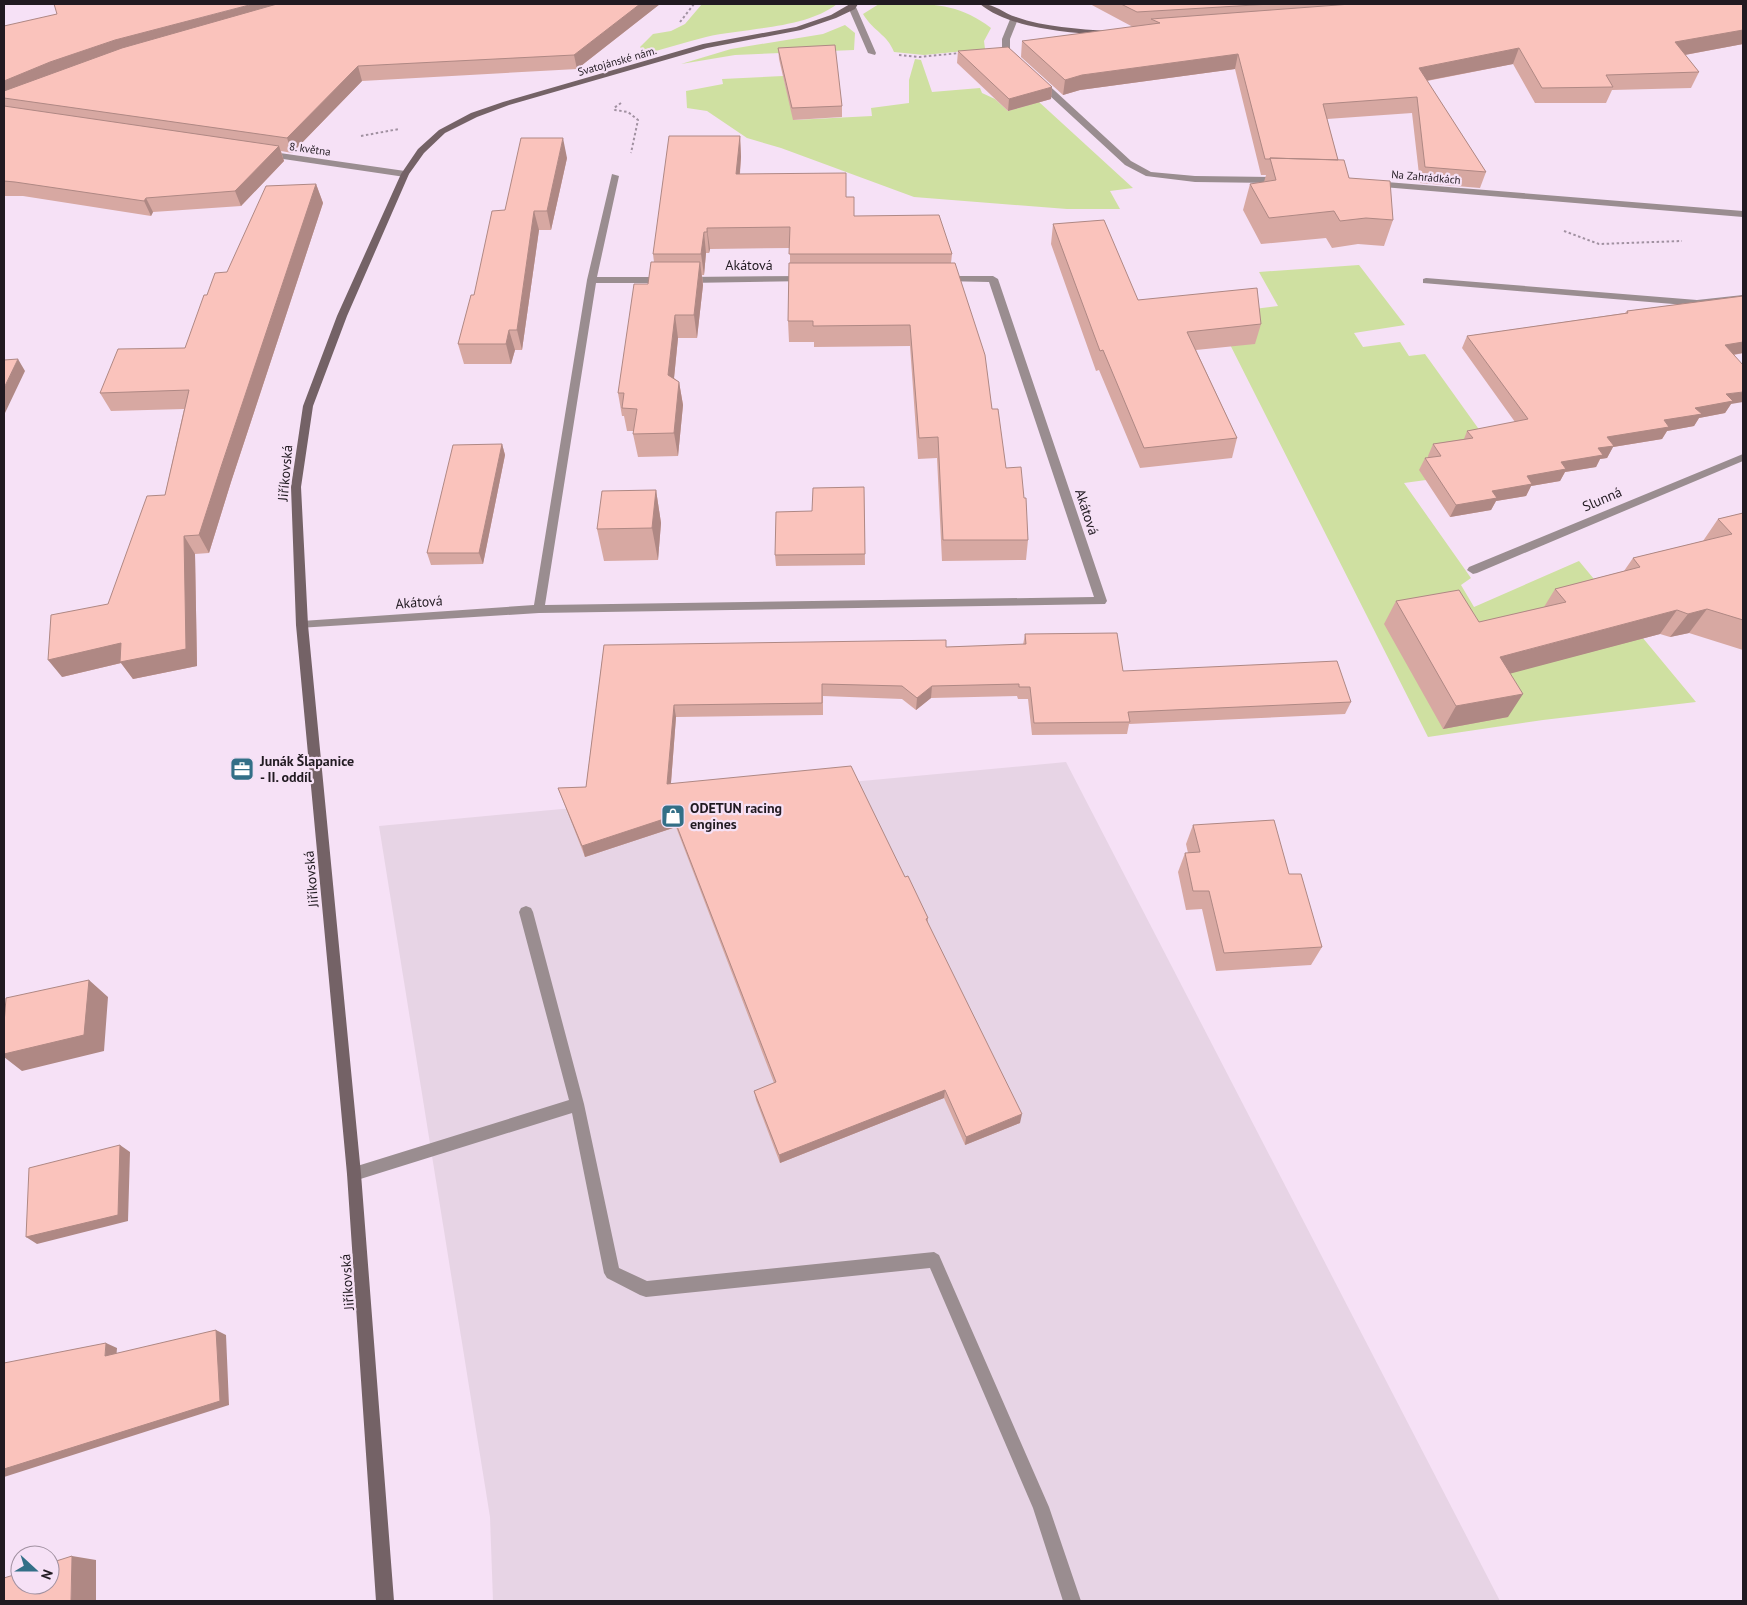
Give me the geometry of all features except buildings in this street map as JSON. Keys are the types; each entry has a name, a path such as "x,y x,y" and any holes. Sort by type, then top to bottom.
{"street":[{"path":"984,4 1014,19 1073,31 1118,33"},
{"path":"853,6 872,53"},
{"name":"Svatojánské nám.","path":"405,174 417,154 436,136 458,122 506,104 706,46 828,21 853,6"},
{"path":"1014,19 1006,39 1006,50 1021,63"},
{"path":"1035,76 1128,163 1149,174 1194,179 1294,180"},
{"name":"8. května","path":"252,152 405,174"},
{"name":"Jiříkovská","path":"384,1601 354,1174 302,625 296,487 308,406 342,316 405,174"},
{"path":"539,609 592,280 615,176"},
{"name":"Na Zahrádkách","path":"1360,183 1743,214"},
{"name":"Akátová","path":"592,280 816,279"},
{"name":"Akátová","path":"302,625 539,609 1101,601 994,279 934,279"},
{"path":"1426,281 1696,303 1743,298"},
{"name":"Slunná","path":"1473,570 1743,457"},
{"path":"526,912 577,1104 612,1273 646,1289 934,1260 1041,1507 1072,1601"},
{"path":"354,1174 577,1104"}],"path":[{"path":"872,53 920,57 1006,50"},
{"path":"615,176 627,177 638,120 628,112 615,110 614,108 628,100"}],"shaded area":[{"path":"1066,762 1500,1601 493,1601 490,1517 379,826"}],"green space":[{"path":"702,4 837,4 824,12 792,23 706,37 646,54 640,47 653,34 671,31 685,24"},
{"path":"879,4 924,4 964,12 991,28 984,41 985,49 924,55 894,52 888,41 863,14"},
{"path":"845,25 855,33 854,50 735,55 681,64 731,49 823,34"},
{"path":"915,59 921,60 932,92 980,88 982,93 995,99 1008,111 1039,102 1133,188 1110,191 1120,209 1067,209 914,197 781,148 747,138 707,111 687,108 686,91 723,84 722,79 783,76 794,120 872,116 871,108 909,103 909,80"},
{"path":"1359,265 1405,325 1354,333 1363,347 1400,342 1409,356 1425,354 1488,442 1428,456 1435,468 1426,480 1404,483 1471,578 1461,585 1474,607 1579,561 1696,702 1543,720 1428,737 1206,297 1254,309 1278,306 1259,272"}],"place":[{"name":"Junák Šlapanice - II. oddíl","path":"242,769"},
{"name":"ODETUN racing engines","path":"673,816"}]}
